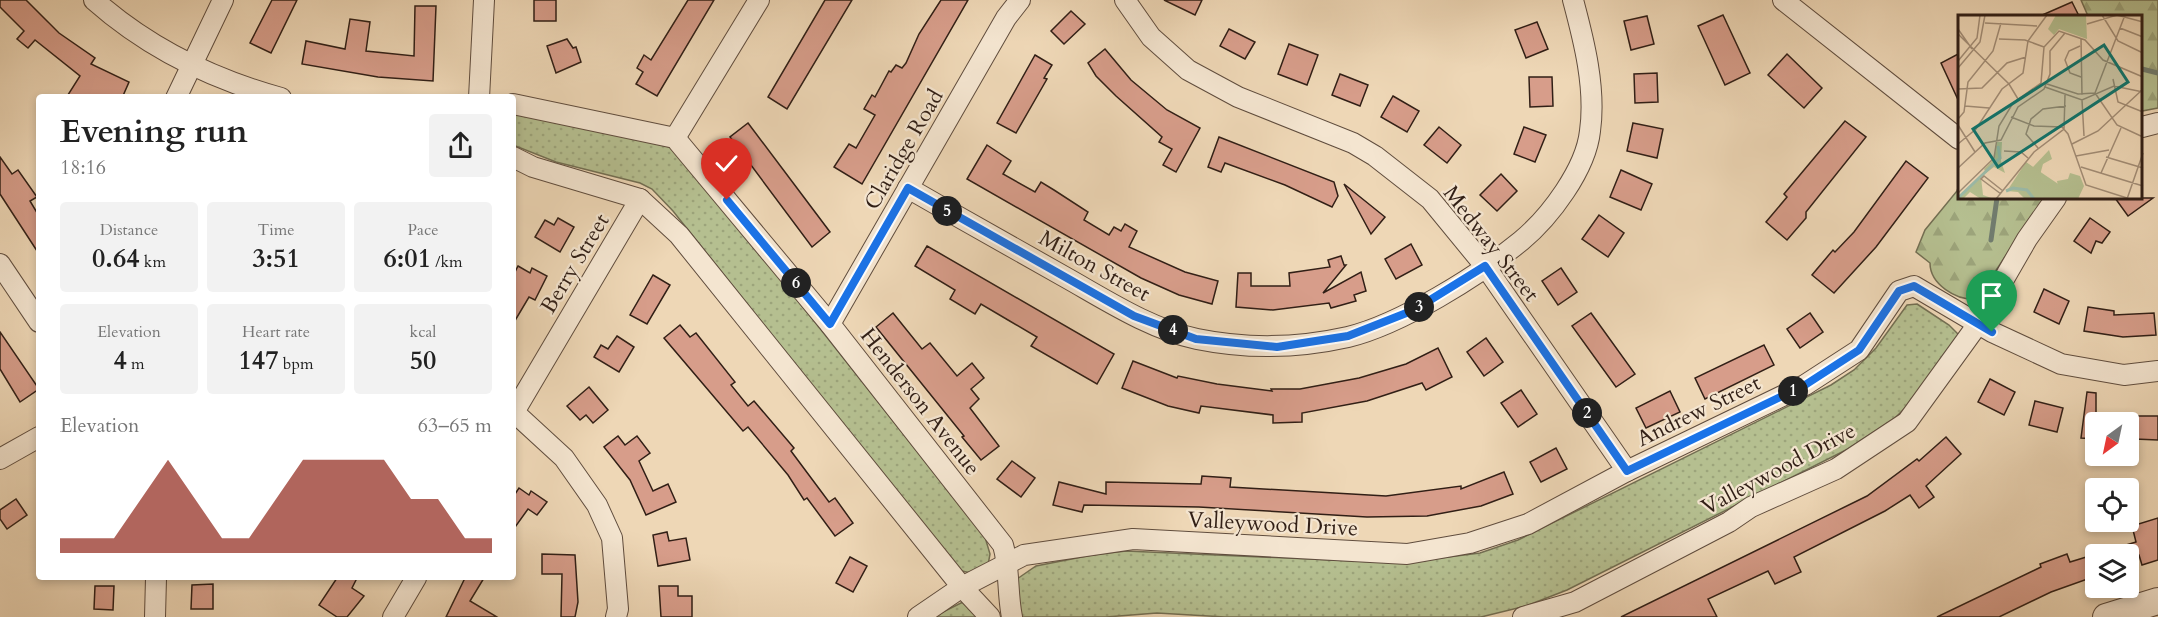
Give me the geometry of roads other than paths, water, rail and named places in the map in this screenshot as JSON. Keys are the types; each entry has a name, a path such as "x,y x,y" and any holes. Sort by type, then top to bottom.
{"street":[{"path":"94,0 123,25 192,65 267,94"},
{"path":"178,94 223,0"},
{"path":"479,94 484,0"},
{"path":"516,105 675,138 759,0"},
{"name":"Claridge Road","path":"830,324 1006,18 1020,0"},
{"name":"Medway Street","path":"1125,0 1151,37 1188,70 1238,97 1353,143 1375,156 1430,199 1485,266 1627,471"},
{"name":"Milton Street","path":"908,188 1134,316 1196,339 1277,347 1348,336 1414,310 1485,266 1522,240 1561,198 1579,164 1590,131 1588,58 1573,0"},
{"path":"1783,0 1958,138"},
{"path":"2143,127 2158,123"},
{"name":"Henderson Avenue","path":"675,138 830,324 1003,545 1008,563 1008,597 1012,617"},
{"path":"516,158 533,167 640,199 679,235 962,587 990,617"},
{"name":"Berry Street","path":"516,410 640,199"},
{"name":"Valleywood Drive","path":"1523,617 1575,602 1729,522 1751,507 1836,469 1906,422 1978,324 2026,239 2055,200"},
{"path":"0,264 36,317"},
{"name":"Andrew Street","path":"1627,471 1805,385 1850,356 1859,350 1899,291 1914,286 1978,324 2061,363 2124,375 2158,371"},
{"path":"516,415 564,458 597,505 612,538 618,609 616,617"},
{"path":"0,459 36,439"},
{"name":"Valleywood Drive","path":"918,617 962,587 1024,555 1133,539 1407,554 1470,543 1528,524 1627,471"},
{"path":"155,617 156,580"},
{"path":"393,617 415,580"},
{"path":"2106,617 2158,601"}],"waterway":[{"path":"2143,69 2158,73"},
{"path":"1991,240 1997,200"}]}
